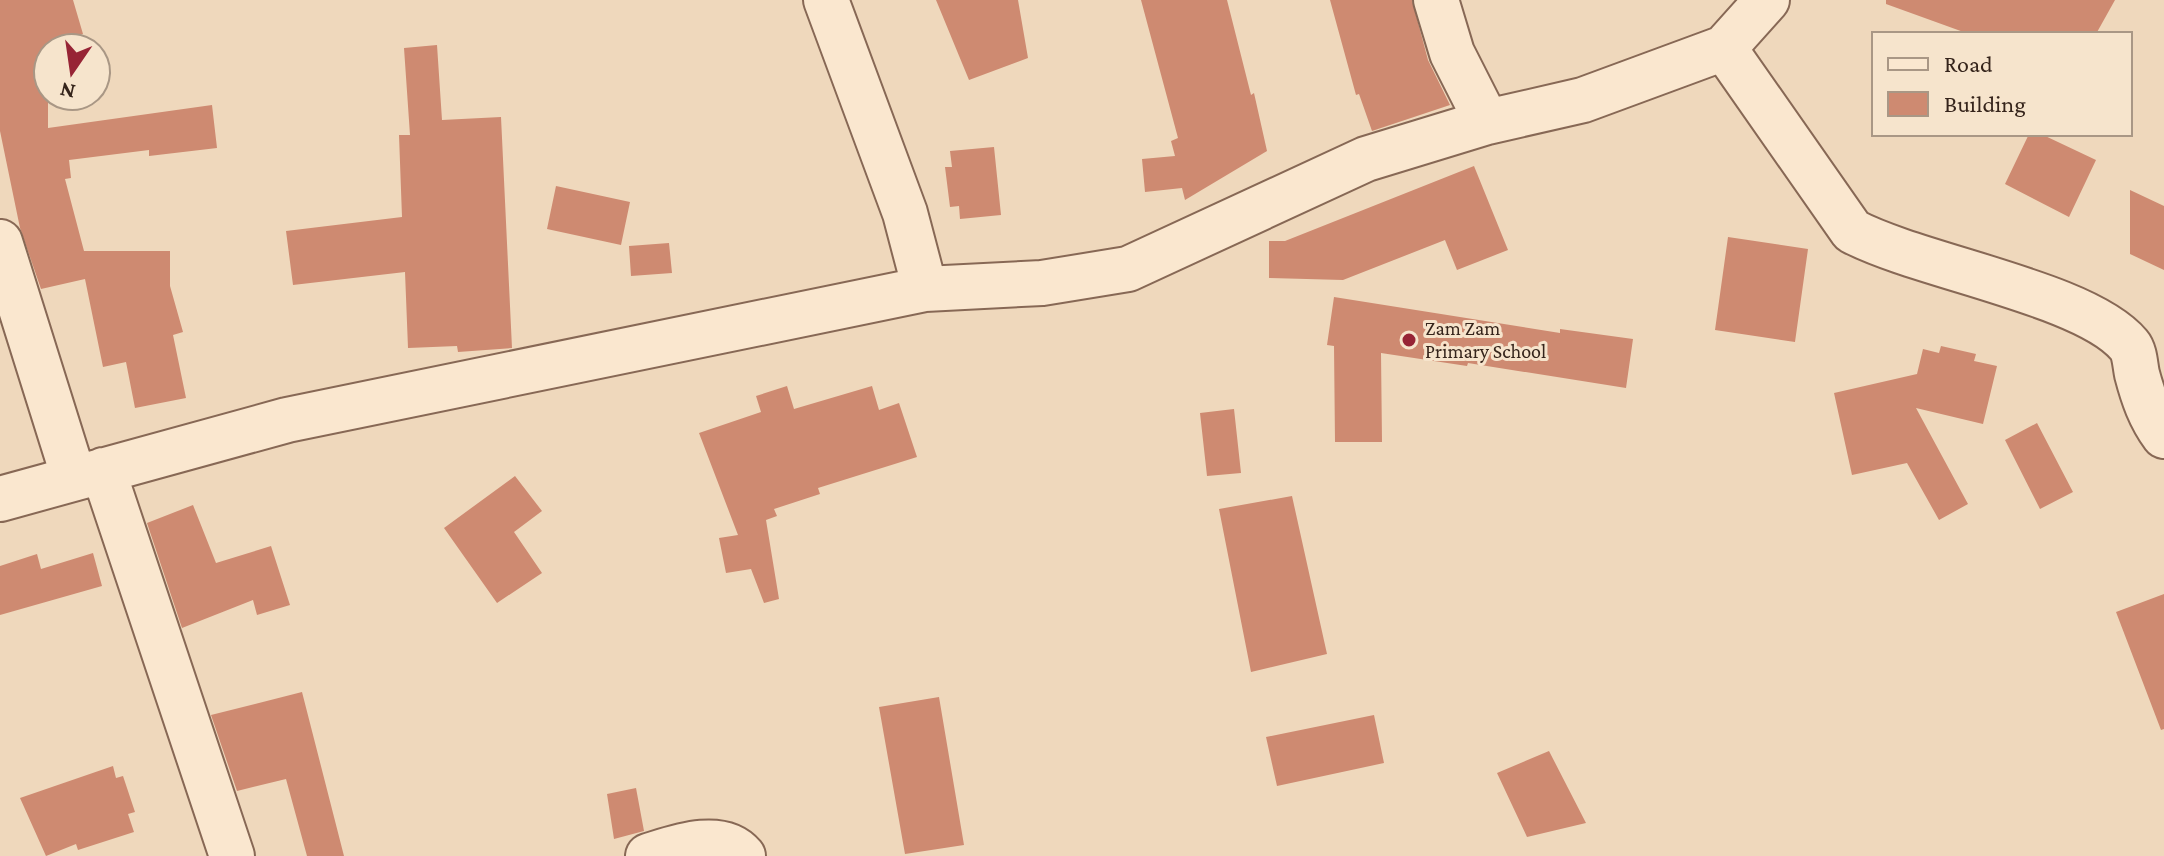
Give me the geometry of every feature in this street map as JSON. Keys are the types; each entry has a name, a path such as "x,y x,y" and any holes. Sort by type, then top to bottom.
{"street":[{"path":"826,0 905,213 925,289"},
{"path":"1436,0 1452,53 1487,122"},
{"path":"0,499 287,420 925,289 1042,283 1128,269 1366,159 1487,122 1583,100 1724,48 1767,0"},
{"path":"1724,48 1852,231 1884,248 2053,301 2112,329 2132,348 2150,416 2164,436"},
{"path":"0,242 232,856"},
{"path":"648,856 685,845 716,843 743,856"}],"building":[{"path":"0,0 73,0 82,32 32,32 32,112 48,112 48,128 212,105 217,148 149,156 149,150 69,160 71,178 65,179 84,251 170,251 170,286 183,332 173,335 186,398 135,408 126,362 103,367 85,279 41,289 20,228 0,131"},
{"path":"936,0 1018,0 1028,58 969,80"},
{"path":"1141,0 1227,0 1267,151 1185,200 1182,188 1145,192 1142,159 1175,156 1171,141 1178,138"},
{"path":"1330,0 1412,0 1428,60 1450,105 1372,131 1359,94 1356,95"},
{"path":"1886,0 2115,0 2097,32 1963,32 1886,4"},
{"path":"437,45 442,120 501,117 512,348 458,352 457,346 408,348 405,272 293,285 286,231 402,217 399,135 410,135 404,48"},
{"path":"2028,136 2045,136 2096,160 2069,217 2005,184"},
{"path":"994,147 1001,215 960,219 959,206 950,207 945,167 952,167 950,151"},
{"path":"1474,166 1508,250 1457,270 1445,240 1343,280 1269,278 1269,241 1285,241"},
{"path":"556,186 630,202 621,245 547,229"},
{"path":"2130,190 2164,206 2164,270 2130,254"},
{"path":"1728,237 1808,249 1795,342 1715,330"},
{"path":"669,243 672,273 631,276 629,246"},
{"path":"1334,297 1560,333 1560,329 1633,339 1626,388 1468,363 1467,366 1381,353 1382,442 1335,442 1334,346 1327,345"},
{"path":"1941,346 1976,354 1974,361 1997,366 1983,424 1916,408 1968,504 1939,520 1907,463 1852,475 1834,393 1917,374 1923,349 1939,353"},
{"path":"787,386 794,409 872,386 879,410 899,403 917,457 818,488 820,494 774,509 777,516 766,520 779,599 764,603 751,569 726,573 719,538 738,535 699,433 761,412 756,396"},
{"path":"1234,409 1241,473 1207,476 1200,413"},
{"path":"2037,423 2073,492 2040,509 2005,440"},
{"path":"515,476 542,511 514,532 542,573 497,603 444,528"},
{"path":"1292,496 1327,654 1251,672 1219,509"},
{"path":"193,505 216,563 271,546 290,605 257,615 253,600 182,628 147,523"},
{"path":"93,553 102,586 0,615 0,566 37,554 41,569"},
{"path":"2164,594 2164,729 2161,730 2116,612"},
{"path":"302,692 344,856 307,856 286,779 237,791 211,715"},
{"path":"939,697 964,845 905,854 879,707"},
{"path":"1374,715 1384,763 1277,786 1266,737"},
{"path":"1549,751 1586,823 1527,837 1497,773"},
{"path":"113,766 116,778 123,776 135,812 128,814 134,832 78,850 76,844 46,856 20,798"},
{"path":"636,788 644,831 614,839 607,794"}],"place":[{"name":"Zam Zam Primary School","path":"1409,340"}]}
